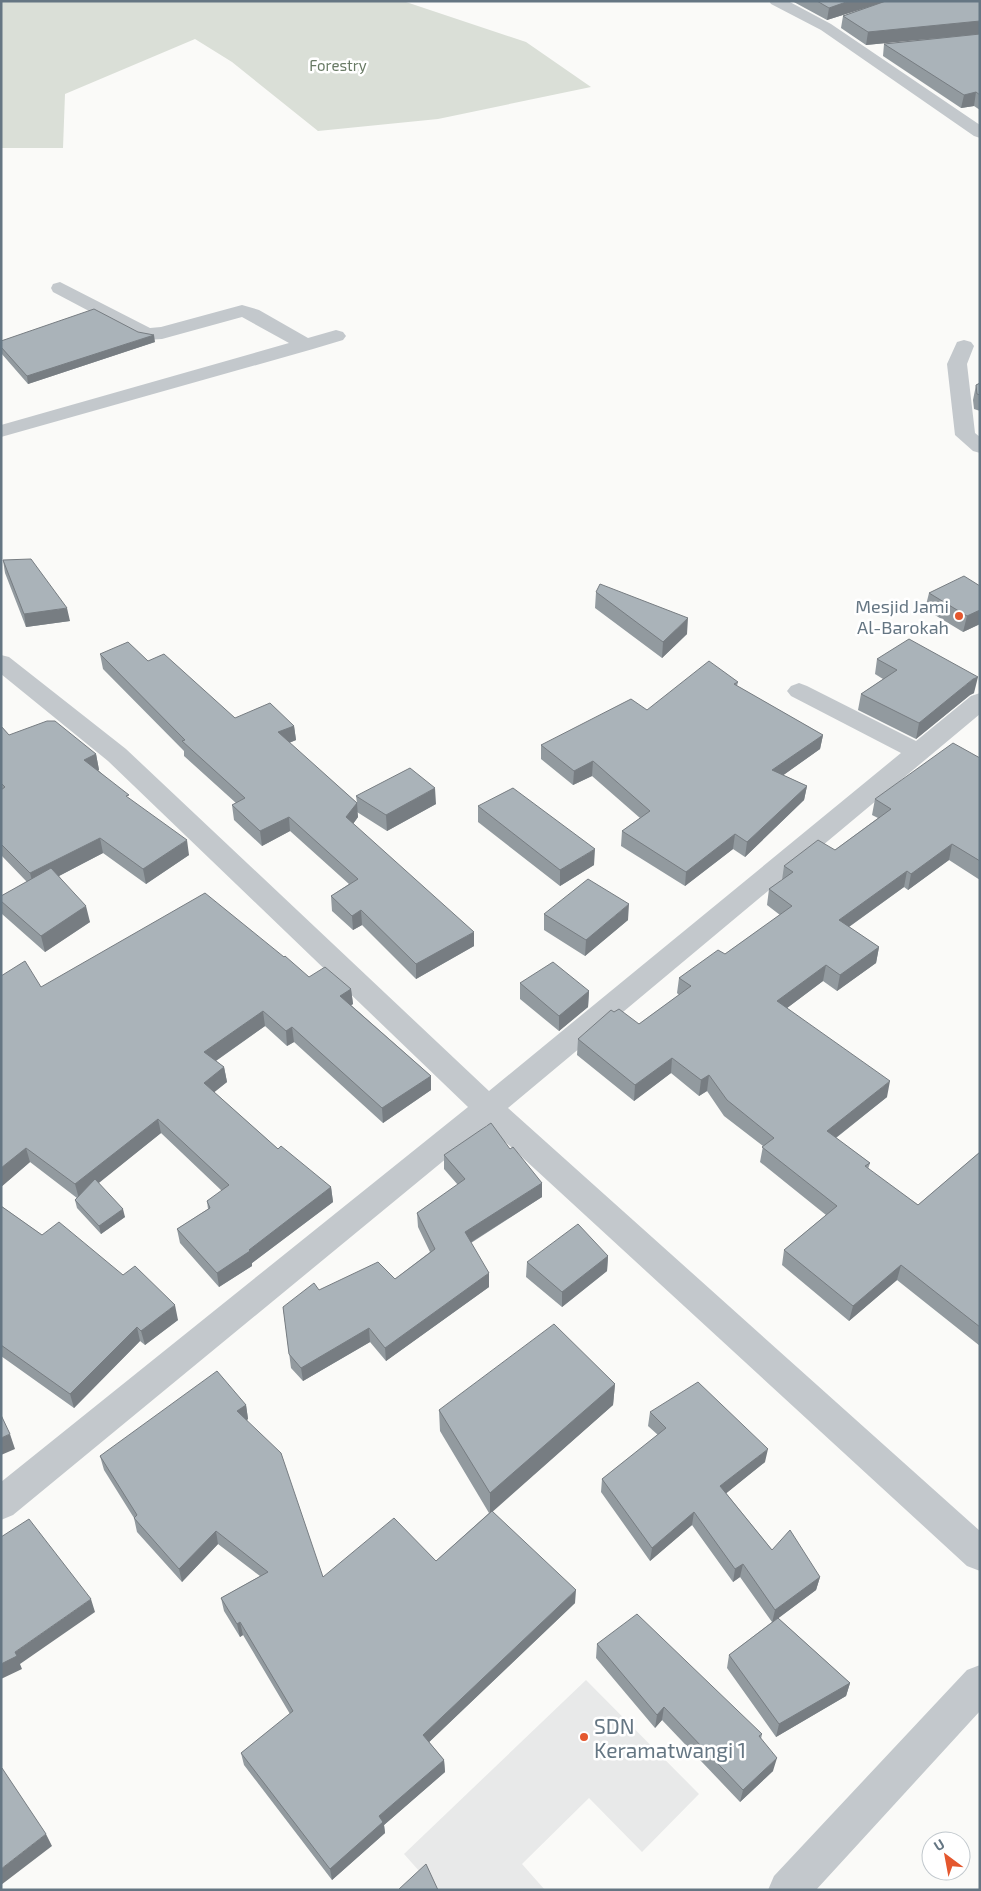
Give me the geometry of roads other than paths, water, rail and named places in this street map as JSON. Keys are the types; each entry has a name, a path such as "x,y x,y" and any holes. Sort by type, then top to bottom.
{"street":[{"path":"776,1 826,27 865,52 980,133"},
{"path":"826,27 842,21"},
{"path":"865,52 884,50"},
{"path":"956,116 972,112"},
{"path":"60,288 147,334 162,333 242,311 252,314 306,345"},
{"path":"1,432 336,336"},
{"path":"964,346 957,364 965,435 980,447"},
{"path":"1,662 116,756 488,1108 980,1554"},
{"path":"799,691 918,752"},
{"path":"1,1504 488,1108 980,701"},
{"path":"788,1890 980,1683"}],"place":[{"name":"Mesjid Jami Al-Barokah","path":"959,616"},
{"name":"SDN Keramatwangi 1","path":"584,1737"}],"park label":[{"name":"Forestry","path":"338,65"}]}
